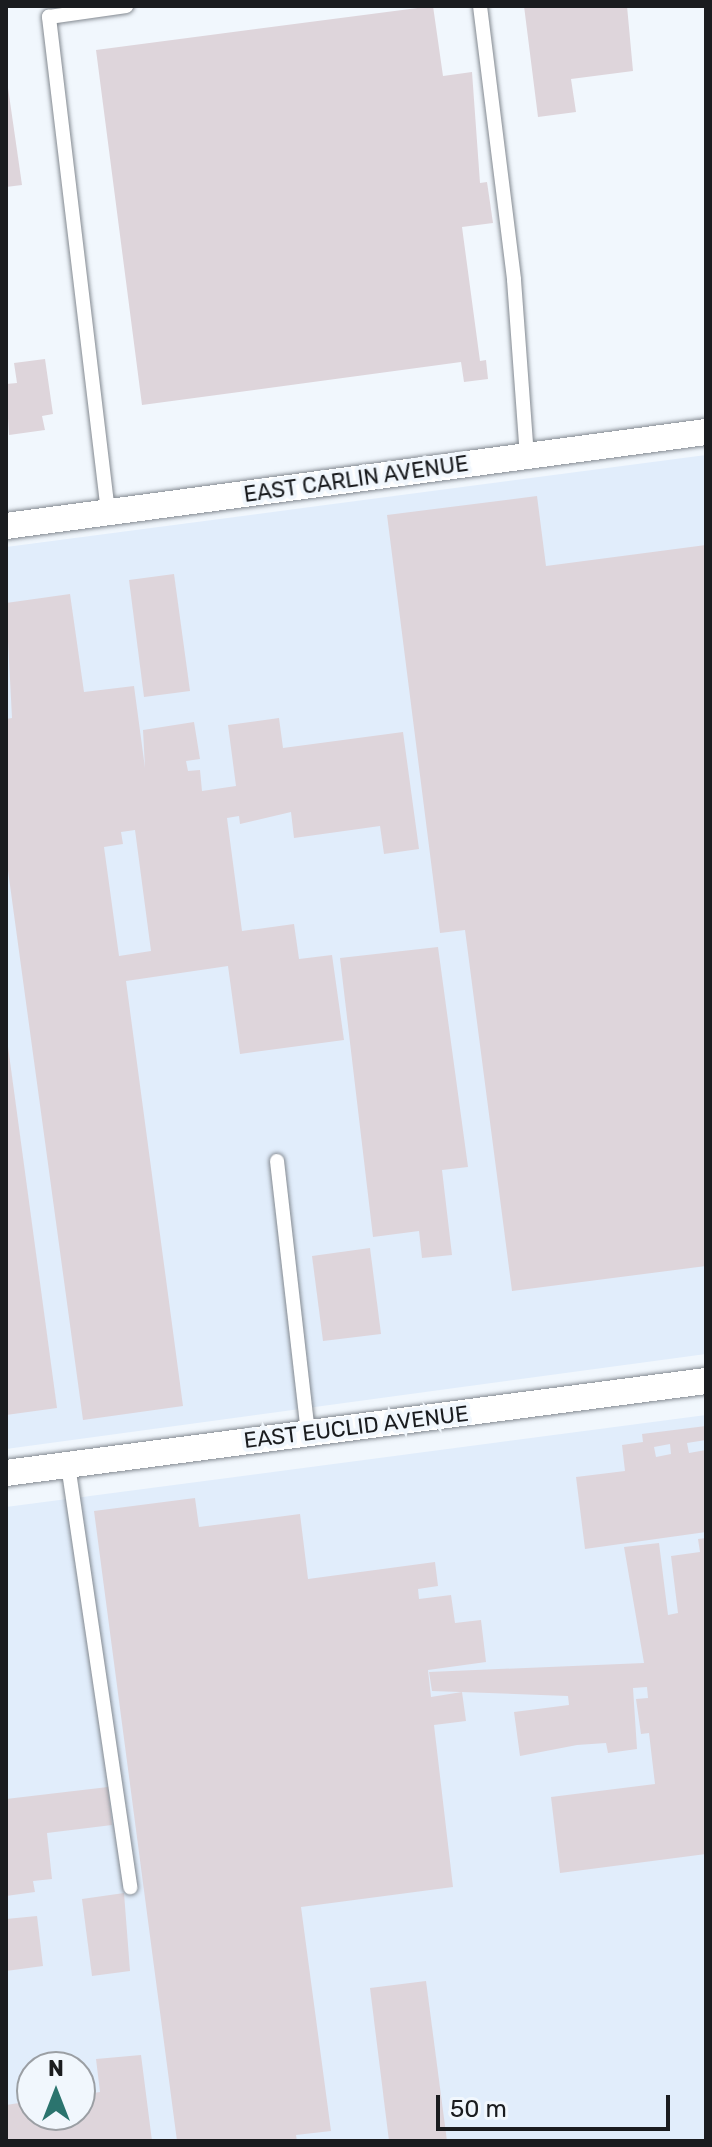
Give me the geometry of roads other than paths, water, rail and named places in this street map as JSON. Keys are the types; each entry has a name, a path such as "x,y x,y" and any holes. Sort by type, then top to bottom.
{"street":[{"name":"EAST CARLIN AVENUE","path":"6,526 706,432"},
{"name":"EAST EUCLID AVENUE","path":"6,1473 706,1381"}],"lane":[{"path":"108,512 49,17 126,6"},
{"path":"480,6 514,280 527,456"},
{"path":"277,1161 308,1434"},
{"path":"68,1465 130,1887"}]}
